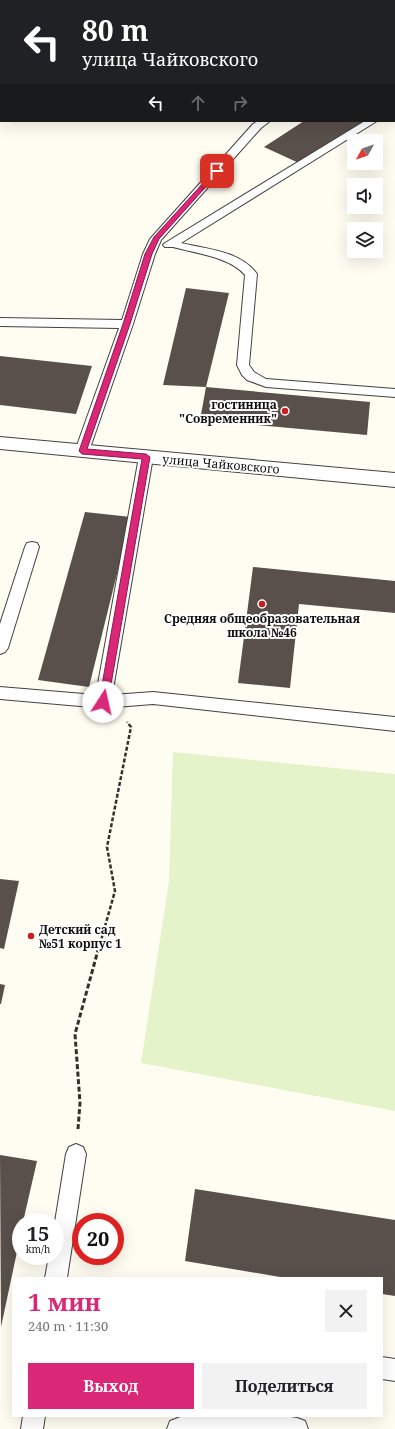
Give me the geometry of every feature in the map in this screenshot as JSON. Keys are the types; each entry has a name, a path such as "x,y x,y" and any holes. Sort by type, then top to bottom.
{"street":[{"name":"улица Чайковского","path":"0,444 395,480"}],"lane":[{"path":"249,122 261,124"},
{"path":"149,254 173,244 370,122"},
{"path":"82,451 127,324 149,254 156,239 261,124"},
{"path":"173,244 227,258 243,265 251,274 244,365 246,373 254,380 266,383 395,393"},
{"path":"0,322 127,324"},
{"path":"103,702 146,457"},
{"path":"0,648 32,547"},
{"path":"0,693 103,702 153,698 395,724"},
{"path":"56,1277 76,1154"},
{"path":"383,1368 395,1370"},
{"path":"32,1429 34,1417"},
{"path":"178,1429 185,1426 225,1420 297,1429"}],"path":[{"path":"76,1154 80,1103 75,1034 115,891 107,847 131,727 122,714 103,702"}],"green space":[{"path":"173,752 395,774 395,1111 141,1063 169,881"}],"building":[{"path":"302,122 364,122 301,164 264,147"},
{"path":"186,288 229,293 206,387 163,385"},
{"path":"0,356 92,366 76,414 0,405"},
{"name":"гостиница \"Современник\"","path":"206,387 370,402 367,435 200,420"},
{"path":"85,512 131,517 89,687 38,680"},
{"path":"253,567 395,581 395,613 299,604 290,688 238,683"},
{"path":"0,879 19,881 4,949 0,948"},
{"path":"0,984 5,985 1,1004 0,1004"},
{"path":"0,1155 37,1161 25,1213 12,1213 12,1265 14,1265 1,1327"},
{"path":"195,1189 395,1220 395,1296 383,1294 383,1277 280,1277 185,1261"}],"place":[{"name":"гостиница \"Современник\"","path":"285,411"},
{"name":"Средняя общеобразовательная школа №46","path":"262,604"},
{"name":"Детский сад №51 корпус 1","path":"31,936"}],"route":[{"path":"103,702 146,457 82,451 127,324 149,254 156,239 217,171"}]}
